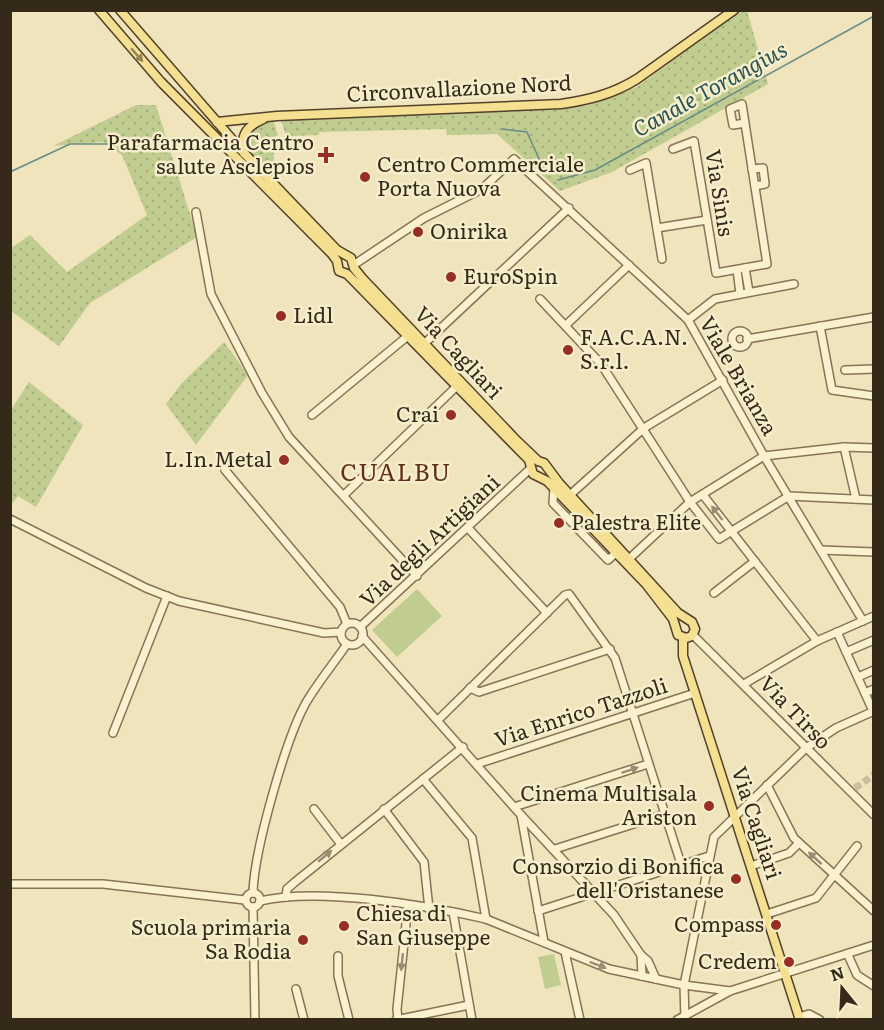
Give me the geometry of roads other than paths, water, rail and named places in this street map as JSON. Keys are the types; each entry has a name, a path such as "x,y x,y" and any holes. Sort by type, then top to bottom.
{"main road":[{"path":"99,10 161,82 246,158"},
{"path":"120,10 246,158"},
{"name":"Circonvallazione Nord","path":"217,122 268,117 561,104 591,100 623,88 638,79 734,10"},
{"path":"246,158 242,142 244,133 254,123 268,117"},
{"name":"Via Cagliari","path":"246,158 425,344 541,474 617,552 659,600 673,619 676,629"},
{"name":"Via Cagliari","path":"348,263 409,335 533,464"},
{"name":"Via Cagliari","path":"533,464 544,463 541,474"},
{"name":"Via Cagliari","path":"541,474 570,495 687,620"},
{"path":"687,620 694,626 693,635 683,638 676,629 681,621 687,620"},
{"name":"Via Cagliari","path":"683,638 682,656 799,1018"}],"street":[{"path":"740,293 737,270 767,264 745,123"},
{"name":"Via Sinis","path":"673,149 694,141 716,273 737,270"},
{"name":"Viale Brianza","path":"348,263 424,218 476,193 513,159 569,208 688,320 764,456 863,621"},
{"path":"630,170 646,163 662,259"},
{"path":"752,169 763,168 765,184 755,186"},
{"path":"425,344 569,208"},
{"path":"196,212 211,294 234,342 289,437 417,576"},
{"path":"657,228 707,220"},
{"path":"566,325 629,265"},
{"path":"745,268 749,292"},
{"path":"688,320 715,299 794,284"},
{"path":"540,299 601,364 690,502 719,539 789,496 873,500"},
{"path":"747,339 873,317"},
{"path":"820,326 832,390 873,396"},
{"name":"Via Cagliari","path":"312,416 409,335"},
{"path":"845,369 873,369"},
{"path":"570,495 644,428 723,380"},
{"path":"344,495 458,386"},
{"path":"844,447 856,499"},
{"path":"629,559 690,502 764,456 844,447 873,448"},
{"name":"Via degli Artigiani","path":"360,627 522,478 533,464"},
{"path":"225,470 340,607 347,624"},
{"name":"Via degli Artigiani","path":"522,478 541,474"},
{"path":"703,495 817,641"},
{"path":"10,519 146,588 167,596 324,633 341,632"},
{"path":"468,528 547,613"},
{"path":"821,550 873,552"},
{"path":"714,593 754,561"},
{"path":"438,719 565,595 570,595 615,658 681,864"},
{"path":"113,733 167,596"},
{"path":"744,684 817,641 873,616"},
{"path":"347,624 360,627 362,636 371,647 438,719 521,815 594,892 625,928 641,955 655,972 656,979"},
{"path":"347,624 341,632 342,639 347,644"},
{"path":"682,1018 684,985 714,837 806,748 836,728 873,711 837,632"},
{"name":"Via Tirso","path":"693,635 873,814"},
{"path":"357,643 362,636"},
{"path":"846,652 873,640"},
{"path":"253,893 265,832 296,724 311,695 347,644 357,643 371,647"},
{"path":"470,688 479,692 610,649"},
{"path":"858,677 873,670"},
{"path":"865,693 873,689"},
{"name":"Via Enrico Tazzoli","path":"477,764 695,693"},
{"path":"286,897 287,889 340,843 463,747"},
{"path":"514,807 648,765"},
{"path":"423,779 472,838 486,919"},
{"path":"767,785 794,838 873,911"},
{"path":"314,809 340,843"},
{"path":"384,809 424,862 429,909"},
{"path":"555,849 665,814"},
{"path":"521,815 544,942"},
{"path":"751,866 789,853 799,843"},
{"path":"767,914 816,898 857,846"},
{"path":"538,911 709,856"},
{"path":"10,884 103,884 245,900"},
{"path":"245,900 248,894 253,893 258,895 260,901"},
{"path":"255,1020 253,908 260,901 286,897 369,900 453,912 486,919 609,969 684,985 730,991"},
{"path":"245,900 248,906 253,908"},
{"path":"408,905 397,1019 469,1005"},
{"path":"453,912 472,1020"},
{"path":"682,1018 730,991 848,955 873,945"},
{"path":"565,952 580,1020"},
{"path":"641,955 642,976"},
{"path":"848,955 857,975 873,986"},
{"path":"338,956 338,976 349,1020"},
{"path":"296,989 304,1020"},
{"path":"716,989 719,992 717,998"},
{"path":"799,1018 809,1014 820,1020"}],"waterway":[{"name":"Canale Torangius","path":"558,180 595,170 874,16"},
{"name":"Canale Torangius","path":"502,129 527,132 544,170"},
{"name":"Canale Torangius","path":"10,172 70,144 145,144 165,147"}],"tunnel":[{"path":"855,788 874,775"}],"place":[{"name":"Parafarmacia Centro salute Asclepios","path":"326,155"},
{"name":"Centro Commerciale Porta Nuova","path":"365,177"},
{"name":"Onirika","path":"418,232"},
{"name":"EuroSpin","path":"451,277"},
{"name":"Lidl","path":"281,316"},
{"name":"F.A.C.A.N. S.r.l.","path":"568,350"},
{"name":"Crai","path":"451,415"},
{"name":"L.In.Metal","path":"284,460"},
{"name":"Palestra Elite","path":"559,523"},
{"name":"Cinema Multisala Ariston","path":"709,806"},
{"name":"Consorzio di Bonifica dell'Oristanese","path":"736,879"},
{"name":"Compass","path":"776,925"},
{"name":"Chiesa di San Giuseppe","path":"344,926"},
{"name":"Scuola primaria Sa Rodia","path":"303,940"},
{"name":"Credem","path":"789,962"}],"district":[{"name":"CUALBU","path":"396,473"}]}
